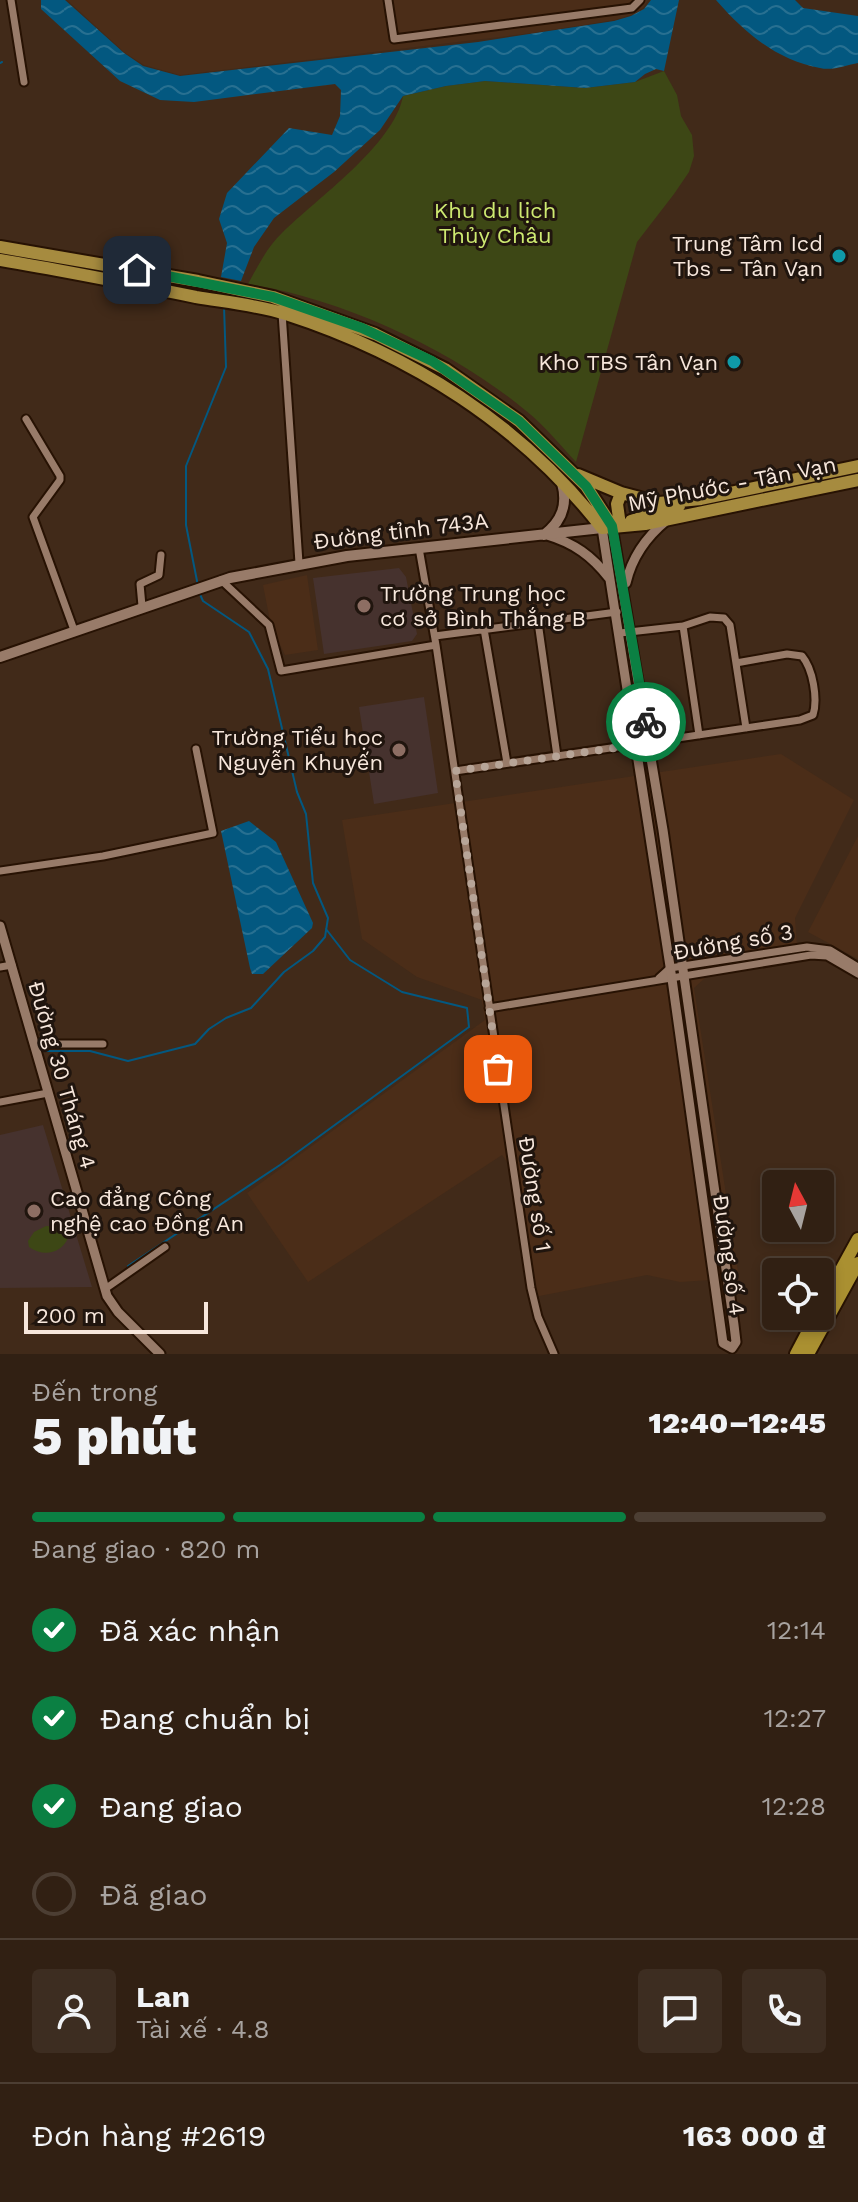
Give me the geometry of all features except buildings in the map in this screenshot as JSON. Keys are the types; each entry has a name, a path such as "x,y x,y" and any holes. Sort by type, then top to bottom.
{"highway":[{"path":"834,1269 858,1226"},
{"path":"834,1283 858,1239"},
{"path":"808,1354 858,1263"},
{"path":"815,1354 858,1275"},
{"path":"789,1354 802,1330"},
{"path":"796,1354 809,1330"}],"main road":[{"name":"Mỹ Phước - Tân Vạn","path":"0,247 247,291 362,328 445,369 519,421 574,473 593,495 612,526"},
{"name":"Mỹ Phước - Tân Vạn","path":"0,260 282,313 374,348 437,382 499,424 612,526"},
{"path":"437,382 445,369"},
{"name":"Mỹ Phước - Tân Vạn","path":"574,473 621,493 659,503 701,499 858,466"},
{"name":"Mỹ Phước - Tân Vạn","path":"671,514 858,480"},
{"path":"544,535 562,513 565,502 562,481"},
{"path":"612,526 621,493"},
{"name":"Đường tỉnh 743A","path":"142,606 221,580 299,563 612,526 636,515 671,514 701,499"},
{"path":"612,526 641,500"},
{"path":"0,657 142,606"}],"street":[{"path":"11,0 24,82"},
{"path":"388,0 394,39 632,8 640,0"},
{"path":"282,313 299,563"},
{"path":"26,419 60,476 33,517 74,630"},
{"path":"625,591 638,551 671,514"},
{"name":"Đường số 4","path":"612,526 632,632 685,978 734,1325 736,1342 732,1348 723,1343 635,745 612,582 612,526"},
{"path":"544,535 577,546 612,582"},
{"name":"Đường số 1","path":"419,548 531,1288 538,1317 554,1354"},
{"path":"132,588 159,575 161,555"},
{"path":"221,580 269,625 281,671 484,629 617,612"},
{"path":"140,584 142,606"},
{"path":"620,633 683,626 710,617 724,618 730,625 746,728"},
{"path":"538,622 557,756"},
{"path":"683,626 699,735"},
{"path":"484,629 507,763"},
{"path":"455,771 806,719 813,715 816,707 809,667 802,656 787,654 736,663"},
{"path":"0,871 103,856 213,833 196,749"},
{"name":"Đường 30 Tháng 4","path":"0,926 105,1289 118,1312 160,1354"},
{"name":"Đường số 3","path":"489,1008 659,978 683,966 807,947 858,974"},
{"name":"Đường số 3","path":"671,974 685,978 830,950 858,967"},
{"path":"0,967 12,965"},
{"path":"34,1044 103,1044"},
{"path":"0,1102 48,1093"},
{"path":"105,1289 165,1247"}],"shaded area":[{"path":"67,0 648,0 643,8 615,20 532,33 180,75 144,65 125,53"},
{"name":"Trường Trung học cơ sở Bình Thắng B","path":"399,568 406,577 417,634 412,641 324,654 313,578"},
{"path":"307,575 318,650 285,655 271,626 263,585"},
{"name":"Trường Tiểu học Nguyễn Khuyến","path":"424,697 438,793 374,804 359,707"},
{"path":"781,754 854,800 795,918 798,960 706,977 694,988 739,1278 680,1282 647,1275 529,1298 510,1166 502,1155 308,1282 247,1193 485,1020 482,1000 417,977 362,939 342,820"},
{"path":"858,836 858,959 808,932"},
{"name":"Cao đẳng Công nghệ cao Đồng An","path":"43,1125 92,1287 0,1288 0,1135"}],"green space":[{"name":"Khu du lịch Thủy Châu","path":"664,71 677,95 681,116 692,135 694,156 689,172 637,242 576,462 525,410 430,347 358,314 284,291 248,284 277,238 370,152 397,115 403,96 485,81 585,88 635,82"},
{"path":"46,1226 61,1227 68,1238 61,1248 46,1253 29,1247 28,1241 34,1232"}],"water":[{"path":"41,0 65,0 143,66 180,76 478,42 614,21 644,9 651,0 679,0 664,71 656,69 635,82 585,88 485,81 403,96 380,130 334,172 274,218 254,247 241,281 221,277 227,243 219,219 227,193 289,128 332,135 340,116 341,90 335,84 194,102 160,100 120,81 41,9"},
{"path":"716,0 795,0 803,8 858,16 858,63 825,69 789,59 750,34"},
{"path":"249,821 276,842 313,923 312,928 263,974 252,974 250,968 221,831"}],"waterway":[{"path":"198,586 186,525 186,466 226,367 224,306"},
{"path":"46,1051 90,1051 128,1061 195,1044 209,1029 226,1018 251,1008 284,972 313,951 325,937 328,918 313,883 306,814 297,792 268,669 249,632 203,601 199,592"},
{"path":"128,1266 280,1165 469,1027 467,1008 402,992 350,960 326,929"}],"way so far":[{"path":"498,1069 455,771 649,743 646,722"}],"place":[{"name":"Trung Tâm Icd Tbs – Tân Vạn","path":"839,256"},
{"name":"Kho TBS Tân Vạn","path":"734,362"},
{"name":"Trường Trung học cơ sở Bình Thắng B","path":"364,606"},
{"name":"Trường Tiểu học Nguyễn Khuyến","path":"399,750"},
{"name":"Cao đẳng Công nghệ cao Đồng An","path":"34,1211"}],"route":[{"path":"137,270 273,297 362,328 432,361 519,421 586,486 612,526 646,722"}]}
